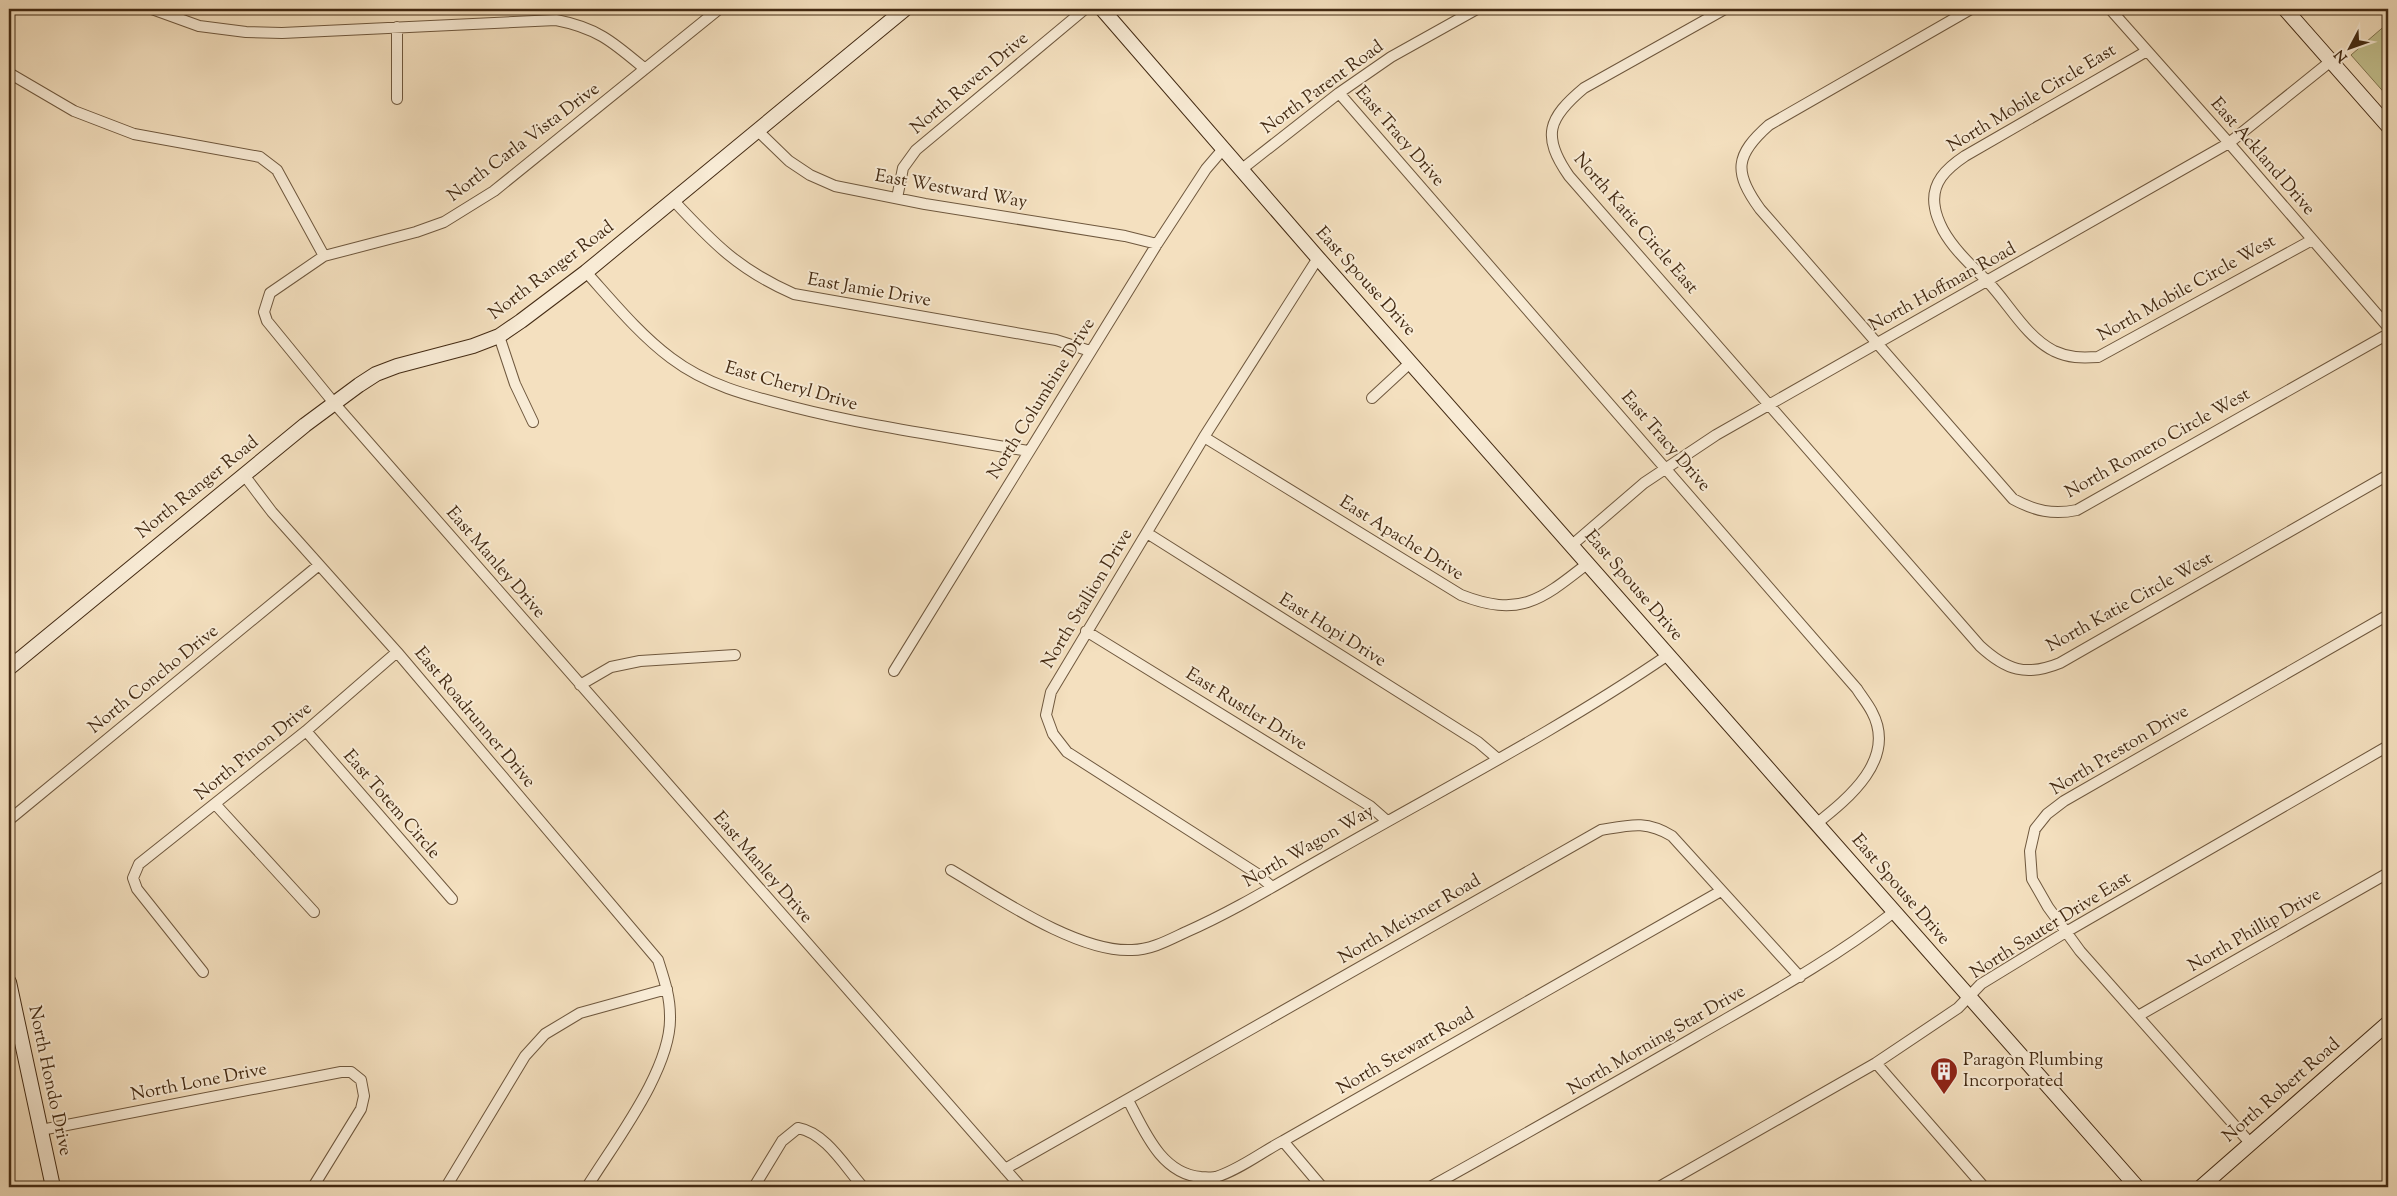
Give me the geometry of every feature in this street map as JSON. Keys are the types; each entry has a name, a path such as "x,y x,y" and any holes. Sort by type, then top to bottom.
{"street":[{"path":"152,9 172,13 199,26 246,32 282,33 556,20 578,24 611,39 645,69"},
{"name":"North Carla Vista Drive","path":"324,256 416,232 462,212 494,191 719,9"},
{"name":"North Ranger Road","path":"9,668 244,475 334,403 376,374 398,366 474,346 499,336 586,272 905,9"},
{"name":"North Raven Drive","path":"897,198 903,168 916,150 1085,9"},
{"name":"East Spouse Drive","path":"1102,9 1318,258 2136,1187"},
{"name":"North Parent Road","path":"1242,169 1339,93 1391,57 1478,9"},
{"name":"North Katie Circle East","path":"1725,9 1584,88 1566,103 1555,119 1552,133 1552,148 1569,176 1770,406"},
{"name":"North Romero Circle West","path":"1971,9 1769,125 1751,141 1742,157 1742,174 1748,194 2013,498 2029,507 2047,513 2077,510 2388,334"},
{"name":"East Ackland Drive","path":"2110,9 2229,142 2388,327"},
{"path":"2285,9 2388,126"},
{"path":"397,27 397,99"},
{"name":"North Mobile Circle East","path":"1988,282 1971,267 1943,230 1934,208 1937,186 1945,170 1965,156 2147,51"},
{"name":"North Hoffman Road","path":"1572,545 1666,467 1716,435 1988,282 2229,142 2331,61"},
{"path":"9,73 74,111 134,134 260,157 277,170 324,256"},
{"name":"East Tracy Drive","path":"1339,93 1666,467 1857,689 1873,713 1879,733 1876,756 1867,775 1852,795 1816,824"},
{"name":"East Westward Way","path":"757,130 789,161 810,175 835,186 1125,236 1156,244"},
{"name":"North Columbine Drive","path":"894,671 1156,244 1206,168 1224,148"},
{"name":"East Jamie Drive","path":"673,200 730,258 768,283 794,294 1056,340 1090,351"},
{"name":"North Mobile Circle West","path":"1988,282 2035,338 2053,350 2076,359 2098,357 2312,240"},
{"name":"East Manley Drive","path":"324,256 270,293 264,312 272,327 334,403 1021,1187"},
{"name":"North Stallion Drive","path":"1272,887 1256,873 1068,752 1053,734 1046,715 1051,692 1086,631 1204,437 1318,258"},
{"name":"East Cheryl Drive","path":"586,272 644,336 672,359 700,377 737,393 853,422 1028,452"},
{"path":"499,336 515,384 533,422"},
{"path":"1372,398 1411,362"},
{"name":"North Katie Circle West","path":"1770,406 1980,646 1994,659 2025,671 2042,670 2060,663 2388,475"},
{"name":"East Apache Drive","path":"1204,437 1461,595 1483,604 1502,607 1530,602 1562,583 1587,564"},
{"name":"East Roadrunner Drive","path":"244,475 319,565 397,652 639,935 658,960 667,989 670,1018 667,1043 649,1086 587,1187"},
{"name":"East Hopi Drive","path":"1147,532 1478,742 1498,758"},
{"name":"North Concho Drive","path":"9,820 319,565"},
{"name":"North Preston Drive","path":"2251,1144 2106,982 2066,932 2032,879 2030,851 2035,829 2047,814 2064,801 2388,615"},
{"name":"East Rustler Drive","path":"1086,631 1370,806 1387,821"},
{"name":"North Pinon Drive","path":"203,972 137,889 133,878 139,864 216,805 306,731 397,652"},
{"path":"580,685 612,667 640,661 735,655"},
{"name":"North Wagon Way","path":"951,870 1065,933 1111,949 1133,950 1156,946 1189,931 1272,887 1498,758 1668,655"},
{"name":"East Totem Circle","path":"306,731 452,899"},
{"name":"North Sauter Drive East","path":"1659,1187 1876,1063 1958,1008 1981,984 2066,932 2388,746"},
{"path":"216,805 314,912"},
{"name":"North Meixner Road","path":"1005,1169 1601,830 1638,824 1657,827 1672,836 1800,977"},
{"name":"North Phillip Drive","path":"2138,1016 2388,874"},
{"name":"North Stewart Road","path":"1128,1100 1150,1142 1163,1158 1177,1169 1194,1176 1214,1178 1283,1141 1721,891"},
{"name":"North Morning Star Drive","path":"1430,1187 1573,1108 1800,977 1846,948 1894,912"},
{"name":"North Hondo Drive","path":"9,982 53,1187"},
{"path":"446,1187 525,1056 545,1034 580,1013 667,989"},
{"name":"North Robert Road","path":"2201,1187 2388,1023"},
{"path":"1876,1063 1984,1187"},
{"name":"North Lone Drive","path":"41,1130 341,1072 352,1072 361,1080 364,1096 361,1109 313,1187"},
{"path":"754,1187 782,1142 798,1128 809,1130 819,1137 863,1187"},
{"path":"1283,1141 1322,1187"}],"shaded area":[{"path":"2388,23 2388,97 2351,55"}],"place":[{"name":"Paragon Plumbing Incorporated","path":"1944,1095"}]}
